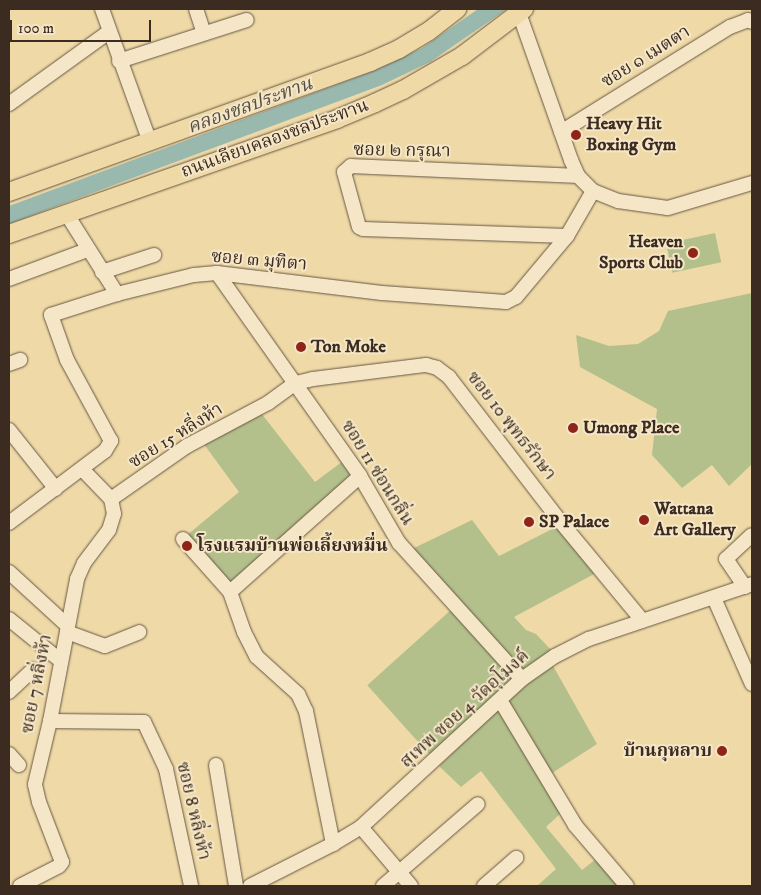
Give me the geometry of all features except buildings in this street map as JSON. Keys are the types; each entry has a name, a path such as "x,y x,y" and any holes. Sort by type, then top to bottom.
{"main road":[{"path":"9,192 377,59 399,49 429,31 458,9"},
{"name":"ถนนเลียบคลองชลประทาน","path":"9,234 328,122 375,103 403,90 462,56 520,10"}],"street":[{"path":"102,9 119,61 150,142"},
{"path":"196,9 204,33"},
{"path":"520,10 561,132 578,176 593,191 618,202 668,208 752,182"},
{"path":"119,61 246,20"},
{"name":"ซอย ๑ เมตตา","path":"561,132 730,27 748,20 752,22"},
{"path":"9,104 109,32"},
{"name":"ซอย ๒ กรุณา","path":"567,236 363,230 360,227 344,172 350,166 578,176"},
{"name":"ซอย ๓ มุทิตา","path":"82,469 105,452 111,441 67,360 51,315 117,294 194,275 217,273 382,294 506,302 516,297 567,236 593,191"},
{"path":"66,213 117,294"},
{"path":"9,279 88,250"},
{"path":"102,272 154,255"},
{"name":"ซอย 11 ซ่อนกลิ่น","path":"217,273 360,476 399,543 522,679"},
{"name":"ซอย 10 พุทธรักษา","path":"296,383 426,365 438,368 449,377 560,521 642,620"},
{"name":"ซอย 15 หลิ่งห้า","path":"111,499 187,446 268,403 296,383"},
{"path":"9,430 56,489"},
{"path":"9,523 82,469 111,499"},
{"path":"230,592 360,476"},
{"name":"ซอย 7 หลิ่งห้า","path":"20,886 59,866 62,862 39,802 35,784 50,721 77,579 84,563 109,530 114,514 111,499"},
{"path":"748,585 726,559 752,535"},
{"path":"183,539 230,592 244,632 257,656 298,694 306,711 333,844"},
{"path":"9,572 67,629 103,646 139,632"},
{"name":"สุเทพ ซอย 4 วัดอุโมงค์","path":"250,886 333,844 361,827 522,679 555,656 581,643 642,620 714,598 748,585"},
{"path":"714,598 752,684"},
{"path":"9,619 61,661"},
{"path":"9,692 33,670"},
{"path":"500,700 575,825 627,886"},
{"name":"ซอย 8 หลิ่งห้า","path":"50,721 144,722 166,769 191,886"},
{"path":"216,764 236,886"},
{"path":"383,886 478,804"},
{"path":"361,827 411,886"},
{"path":"484,886 516,858"}],"green space":[{"name":"Heaven Sports Club","path":"715,233 721,262 672,273 666,243"},
{"path":"752,293 752,464 729,486 712,465 682,488 652,455 657,409 580,367 576,335 609,346 638,344 659,331 668,311"},
{"path":"261,413 315,482 343,461 355,476 230,586 186,536 239,492 203,443"},
{"path":"472,520 499,556 558,526 596,573 514,617 526,630 536,634 552,651 522,675 410,550"},
{"path":"452,609 516,680 431,756 367,685"},
{"path":"552,664 597,744 549,775 505,702"},
{"path":"499,709 561,813 546,827 582,870 596,859 620,886 537,886 556,869 481,771 461,787 439,766"}],"water":[{"path":"478,9 507,9 430,62 382,85 9,224 9,206 376,70 422,48"}],"place":[{"name":"Heavy Hit Boxing Gym","path":"576,135"},
{"name":"Heaven Sports Club","path":"693,253"},
{"name":"Ton Moke","path":"301,347"},
{"name":"Umong Place","path":"573,428"},
{"name":"Wattana Art Gallery","path":"644,520"},
{"name":"SP Palace","path":"529,522"},
{"name":"โรงแรมบ้านพ่อเลี้ยงหมื่น","path":"187,546"},
{"name":"บ้านกุหลาบ","path":"722,751"}],"water label":[{"name":"คลองชลประทาน","path":"250,106"}]}
